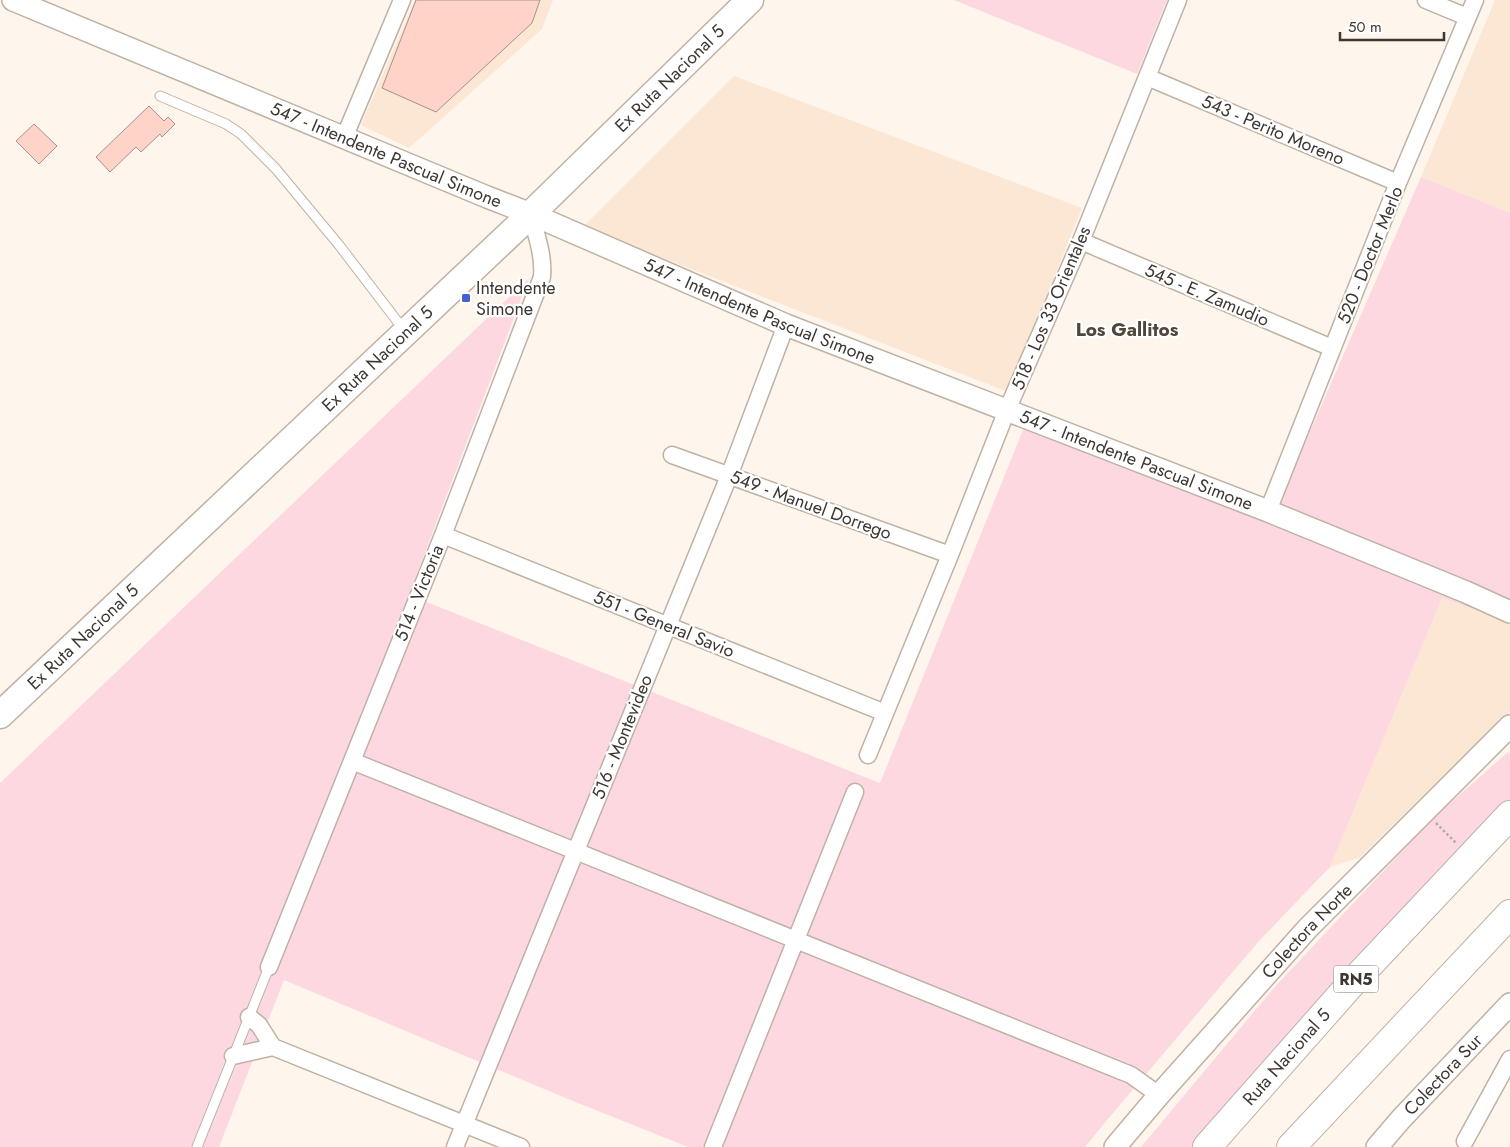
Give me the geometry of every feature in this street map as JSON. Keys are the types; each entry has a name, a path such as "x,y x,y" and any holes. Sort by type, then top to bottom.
{"highway":[{"name":"Ruta Nacional 5","path":"1207,1147 1351,984 1510,815"},
{"path":"1291,1147 1510,914"}],"main road":[{"name":"Ex Ruta Nacional 5","path":"0,715 531,214 750,0"}],"street":[{"name":"547 - Intendente Pascual Simone","path":"12,0 531,214 786,325 1268,511 1466,592 1510,612"},
{"path":"344,138 402,0"},
{"name":"518 - Los 33 Orientales","path":"868,755 1007,410 1081,240 1178,0"},
{"path":"1426,0 1467,17"},
{"name":"520 - Doctor Merlo","path":"1268,511 1398,183 1475,0"},
{"name":"543 - Perito Moreno","path":"1147,77 1398,183"},
{"name":"514 - Victoria","path":"269,967 442,535 542,277 543,267 540,249 531,214"},
{"name":"545 - E. Zamudio","path":"1081,240 1332,348"},
{"name":"516 - Montevideo","path":"455,1147 729,476 786,325"},
{"name":"549 - Manuel Dorrego","path":"672,455 950,555"},
{"name":"551 - General Savio","path":"442,535 885,713"},
{"name":"Colectora Norte","path":"1115,1147 1159,1094 1308,928 1510,726"},
{"path":"352,761 1131,1075 1159,1094"},
{"path":"713,1147 855,792"},
{"name":"Colectora Sur","path":"1377,1147 1401,1119 1506,1015"},
{"path":"249,1017 260,1025 273,1047"},
{"path":"233,1056 273,1047 521,1147"},
{"path":"1465,1141 1510,1059"}],"lane":[{"path":"160,96 226,124 241,134 276,169 339,245 405,333"},
{"path":"197,1147 269,967"}],"path":[{"path":"1424,811 1463,850"}],"shaded area":[{"path":"415,0 553,0 542,29 409,148 361,125"},
{"path":"954,0 1167,0 1137,74"},
{"path":"1495,0 1510,0 1510,213 1421,177"},
{"path":"734,76 1082,208 1008,392 583,227"},
{"path":"1421,177 1510,213 1510,622 1442,598 1330,867 1259,941 1085,1147 688,1147 284,980 219,1147 0,1147 0,783 529,278 409,595 880,783 1025,425 1271,521"},
{"path":"1442,598 1510,622 1510,711 1359,858 1330,867"},
{"path":"1508,752 1510,754 1510,805 1316,1005 1191,1147 1141,1147 1273,989 1432,819"}],"building":[{"path":"416,0 540,0 532,23 436,112 382,88"},
{"path":"149,106 164,121 168,117 175,124 162,137 160,134 141,152 136,147 110,172 96,157"},
{"path":"34,124 57,146 39,164 16,141"}],"place":[{"name":"Intendente Simone","path":"466,298"}],"district":[{"name":"Los Gallitos","path":"1127,329"}]}
